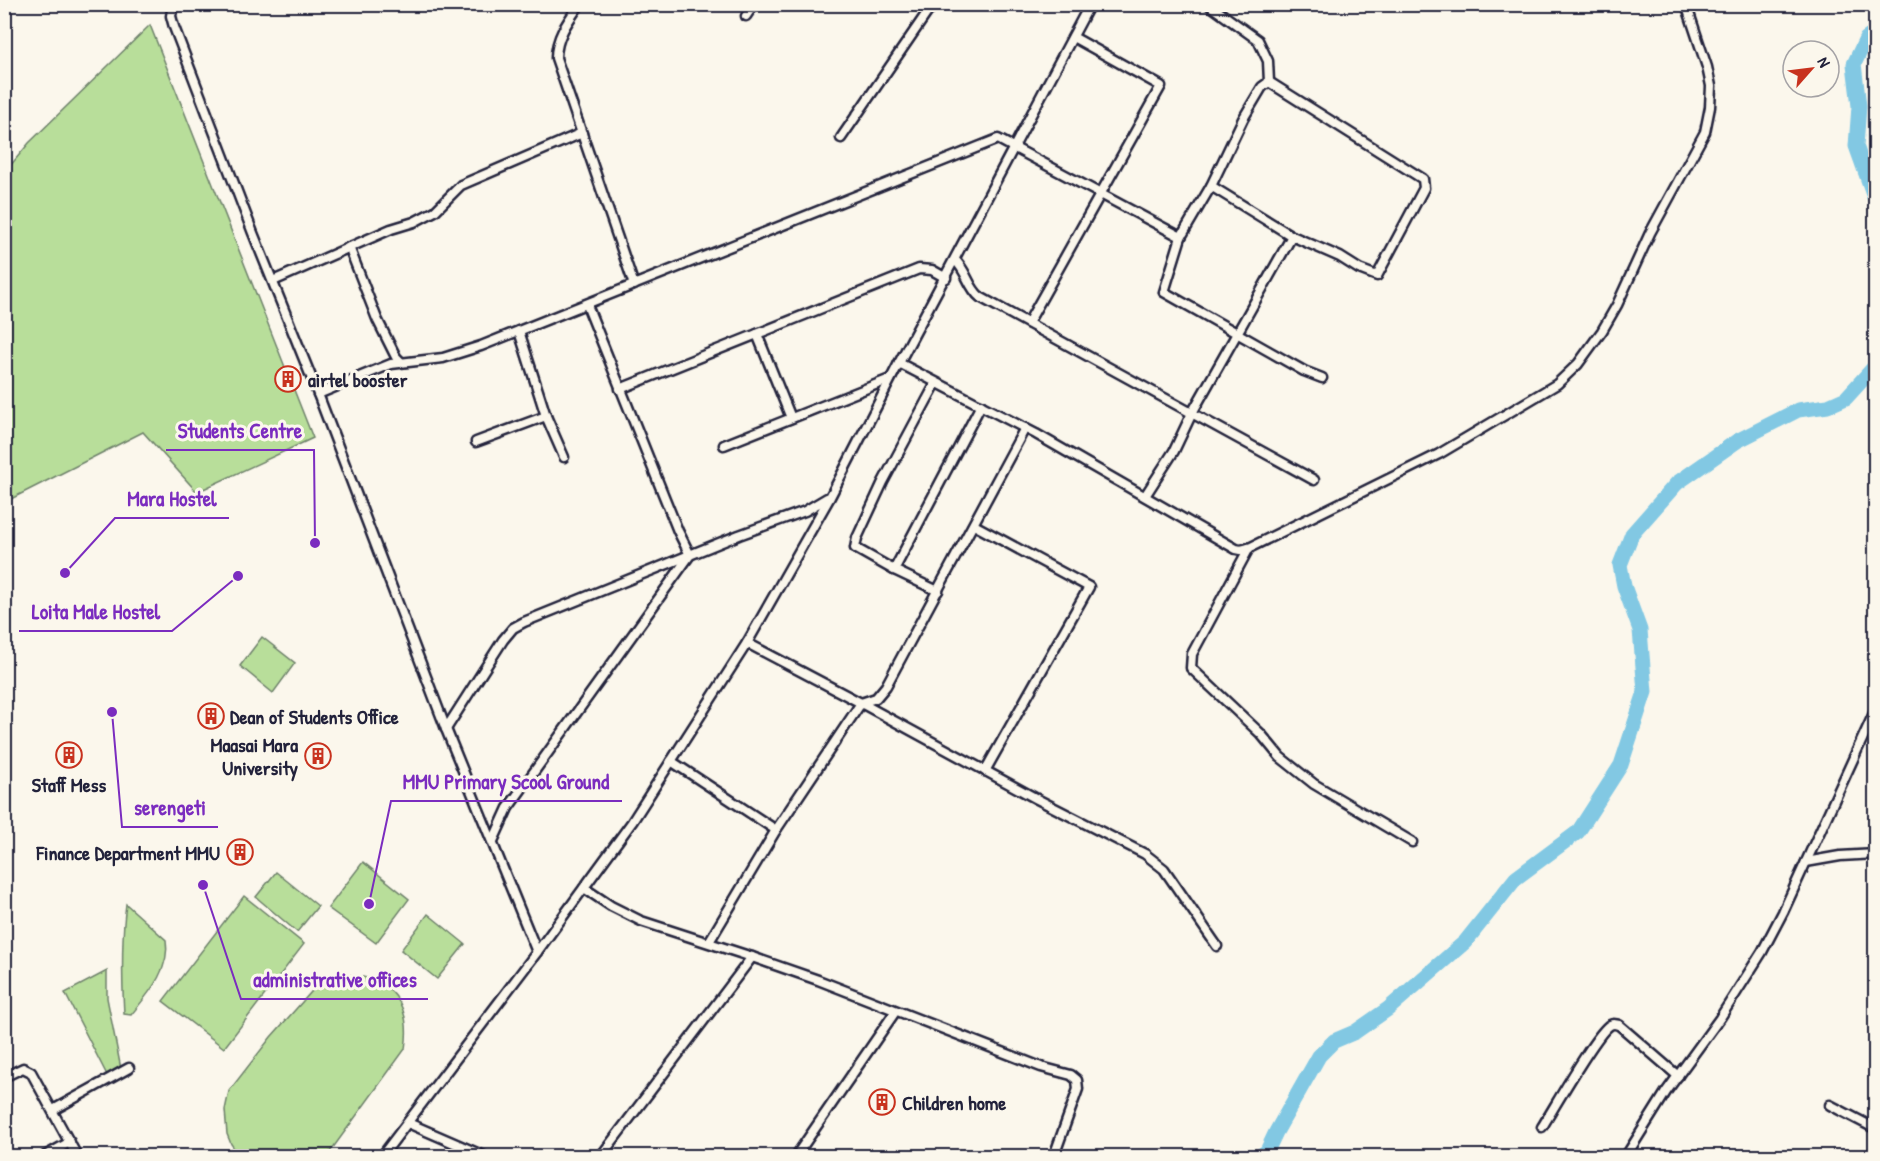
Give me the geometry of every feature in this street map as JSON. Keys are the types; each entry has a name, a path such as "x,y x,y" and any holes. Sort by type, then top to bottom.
{"street":[{"path":"173,4 171,16 174,27 446,729 537,952"},
{"path":"580,4 567,22 556,44 556,58 634,285"},
{"path":"746,16 754,4"},
{"path":"841,138 933,4"},
{"path":"382,1156 537,952 632,822 747,643 830,497 898,363 946,278 1090,4"},
{"path":"1208,4 1258,40 1268,61 1269,82"},
{"path":"898,363 1025,428 1236,549 1249,548 1439,454 1557,384 1578,364 1602,332 1617,305 1650,233 1704,132 1710,107 1711,86 1686,4"},
{"path":"1028,323 1161,86 1073,37"},
{"path":"1269,82 1262,87 1243,118 1211,186 1181,237 1164,292 1304,371 1322,378"},
{"path":"1211,186 1292,236 1377,276 1424,188 1423,179 1269,82"},
{"path":"273,281 391,229 414,222 435,211 460,185 582,133"},
{"path":"318,394 391,364 443,358 519,331 992,141 1002,140 1181,237"},
{"path":"1145,496 1174,451 1192,413 1292,236"},
{"path":"349,247 377,320 396,357 401,362"},
{"path":"955,260 967,275 973,291 980,297 1314,480"},
{"path":"620,389 919,269 932,270 946,278"},
{"path":"587,304 678,531 690,555"},
{"path":"519,331 546,416 564,457"},
{"path":"757,334 791,418"},
{"path":"724,445 890,379"},
{"path":"936,383 883,482 857,538 855,548 894,570 939,591"},
{"path":"894,570 980,405"},
{"path":"476,442 546,416"},
{"path":"709,942 776,830 861,703 870,701 881,694 939,591 1025,428"},
{"path":"446,729 513,628 690,555 805,511 830,497"},
{"path":"974,525 1089,587 985,771"},
{"path":"1249,548 1192,654 1191,668 1261,734 1280,757 1314,784 1412,842"},
{"path":"493,841 508,808 690,555"},
{"path":"747,643 1156,862 1173,882 1217,946"},
{"path":"1626,1156 1677,1076 1720,1018 1762,952 1875,710"},
{"path":"671,761 776,830"},
{"path":"1806,862 1840,856 1875,855"},
{"path":"584,888 610,906 641,921 818,980 895,1012 1041,1067 1075,1077 1078,1089 1054,1156"},
{"path":"602,1156 752,957"},
{"path":"796,1156 895,1012"},
{"path":"1542,1127 1596,1041 1608,1026 1613,1024 1619,1025 1677,1076"},
{"path":"4,1077 23,1068 28,1069 77,1156"},
{"path":"53,1110 129,1068"},
{"path":"1830,1106 1875,1129"},
{"path":"408,1123 484,1156"},
{"path":"45,1156 70,1142"}],"green space":[{"path":"150,25 313,438 197,492 143,432 5,502 5,172 29,143"},
{"path":"262,637 295,663 273,693 240,666"},
{"path":"363,862 409,899 376,943 328,908"},
{"path":"276,872 318,906 297,932 256,897"},
{"path":"244,896 304,944 224,1048 163,1001"},
{"path":"126,904 166,940 167,951 157,980 131,1015 124,1014 123,1000 122,973"},
{"path":"428,914 465,944 437,979 401,950"},
{"path":"107,971 107,998 121,1069 108,1077 65,993"},
{"path":"347,975 376,981 396,996 405,1019 405,1049 327,1156 240,1156 227,1134 225,1110 229,1091 271,1037 320,982 335,976"}],"waterway":[{"path":"1876,32 1866,39 1854,64 1859,106 1856,146 1876,202"},
{"path":"1260,1156 1267,1151 1319,1056 1334,1041 1355,1032 1388,1009 1465,942 1516,878 1578,832 1621,765 1645,692 1640,630 1624,586 1620,565 1632,534 1677,483 1737,441 1798,410 1828,406 1846,398 1876,365"}],"place":[{"name":"airtel booster","path":"288,379"},
{"name":"Students Centre","path":"315,543"},
{"name":"Mara Hostel","path":"65,573"},
{"name":"Loita Male Hostel","path":"238,576"},
{"name":"serengeti","path":"112,712"},
{"name":"Dean of Students Office","path":"211,716"},
{"name":"Staff Mess","path":"69,755"},
{"name":"Maasai Mara University","path":"318,756"},
{"name":"Finance Department MMU","path":"240,852"},
{"name":"administrative offices","path":"203,885"},
{"name":"MMU Primary Scool Ground","path":"369,904"},
{"name":"Children home","path":"882,1102"}]}
